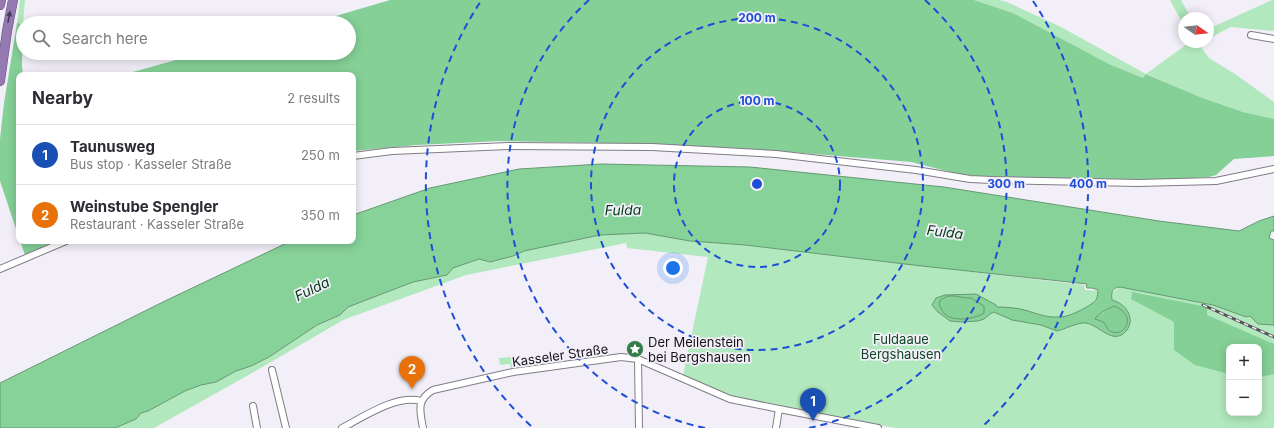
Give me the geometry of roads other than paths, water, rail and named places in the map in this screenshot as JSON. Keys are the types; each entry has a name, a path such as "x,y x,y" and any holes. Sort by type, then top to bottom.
{"highway":[{"path":"0,5 1,0"},
{"path":"0,81 12,0"}],"street":[{"path":"1251,35 1274,39"},
{"path":"356,156 392,151 508,146 652,148 776,154 916,170 970,179 1138,183 1216,181 1274,169"},
{"path":"0,269 59,244"},
{"name":"Kasseler Straße","path":"421,401 433,390 513,372 621,357 638,359 722,396 779,409 878,428"},
{"path":"638,359 639,428"},
{"path":"272,370 286,428"},
{"path":"342,428 390,404 411,399 421,401 423,428"},
{"path":"253,406 257,428"},
{"path":"776,428 779,409"}],"water":[{"name":"Fulda","path":"601,164 750,167 944,187 1159,221 1239,231 1259,221 1274,216 1274,231 1271,231 1269,238 1274,240 1274,325 1258,324 1250,316 1246,317 1213,305 1120,287 1115,288 1113,291 1112,300 1119,303 1127,310 1130,321 1127,330 1122,335 1117,336 1106,334 1086,323 1057,331 1041,325 1012,320 994,312 978,321 950,321 938,312 932,305 936,298 945,295 976,294 997,307 1017,308 1047,316 1059,317 1072,314 1093,303 1097,297 1098,290 1087,288 1087,284 745,245 690,241 645,233 600,235 524,251 513,256 490,262 479,259 453,268 447,275 413,282 348,307 340,315 317,325 269,357 251,366 236,371 216,382 201,385 185,391 148,411 141,413 136,419 115,428 0,428 0,383 167,300 285,244 356,244 356,214 430,188 519,169","holes":["948,296 971,298 984,306 984,313 976,317 965,319 954,318 946,315 939,304 940,300","1114,306 1126,315 1127,324 1125,328 1117,333 1110,331 1103,322 1095,319 1102,312"]}],"railway":[{"path":"1203,305 1274,337"}],"place":[{"name":"Der Meilenstein bei Bergshausen","path":"635,349"},
{"name":"Weinstube Spengler","path":"412,389"},
{"name":"Taunusweg","path":"813,421"}],"park label":[{"name":"Fuldaaue Bergshausen","path":"901,346"}]}
